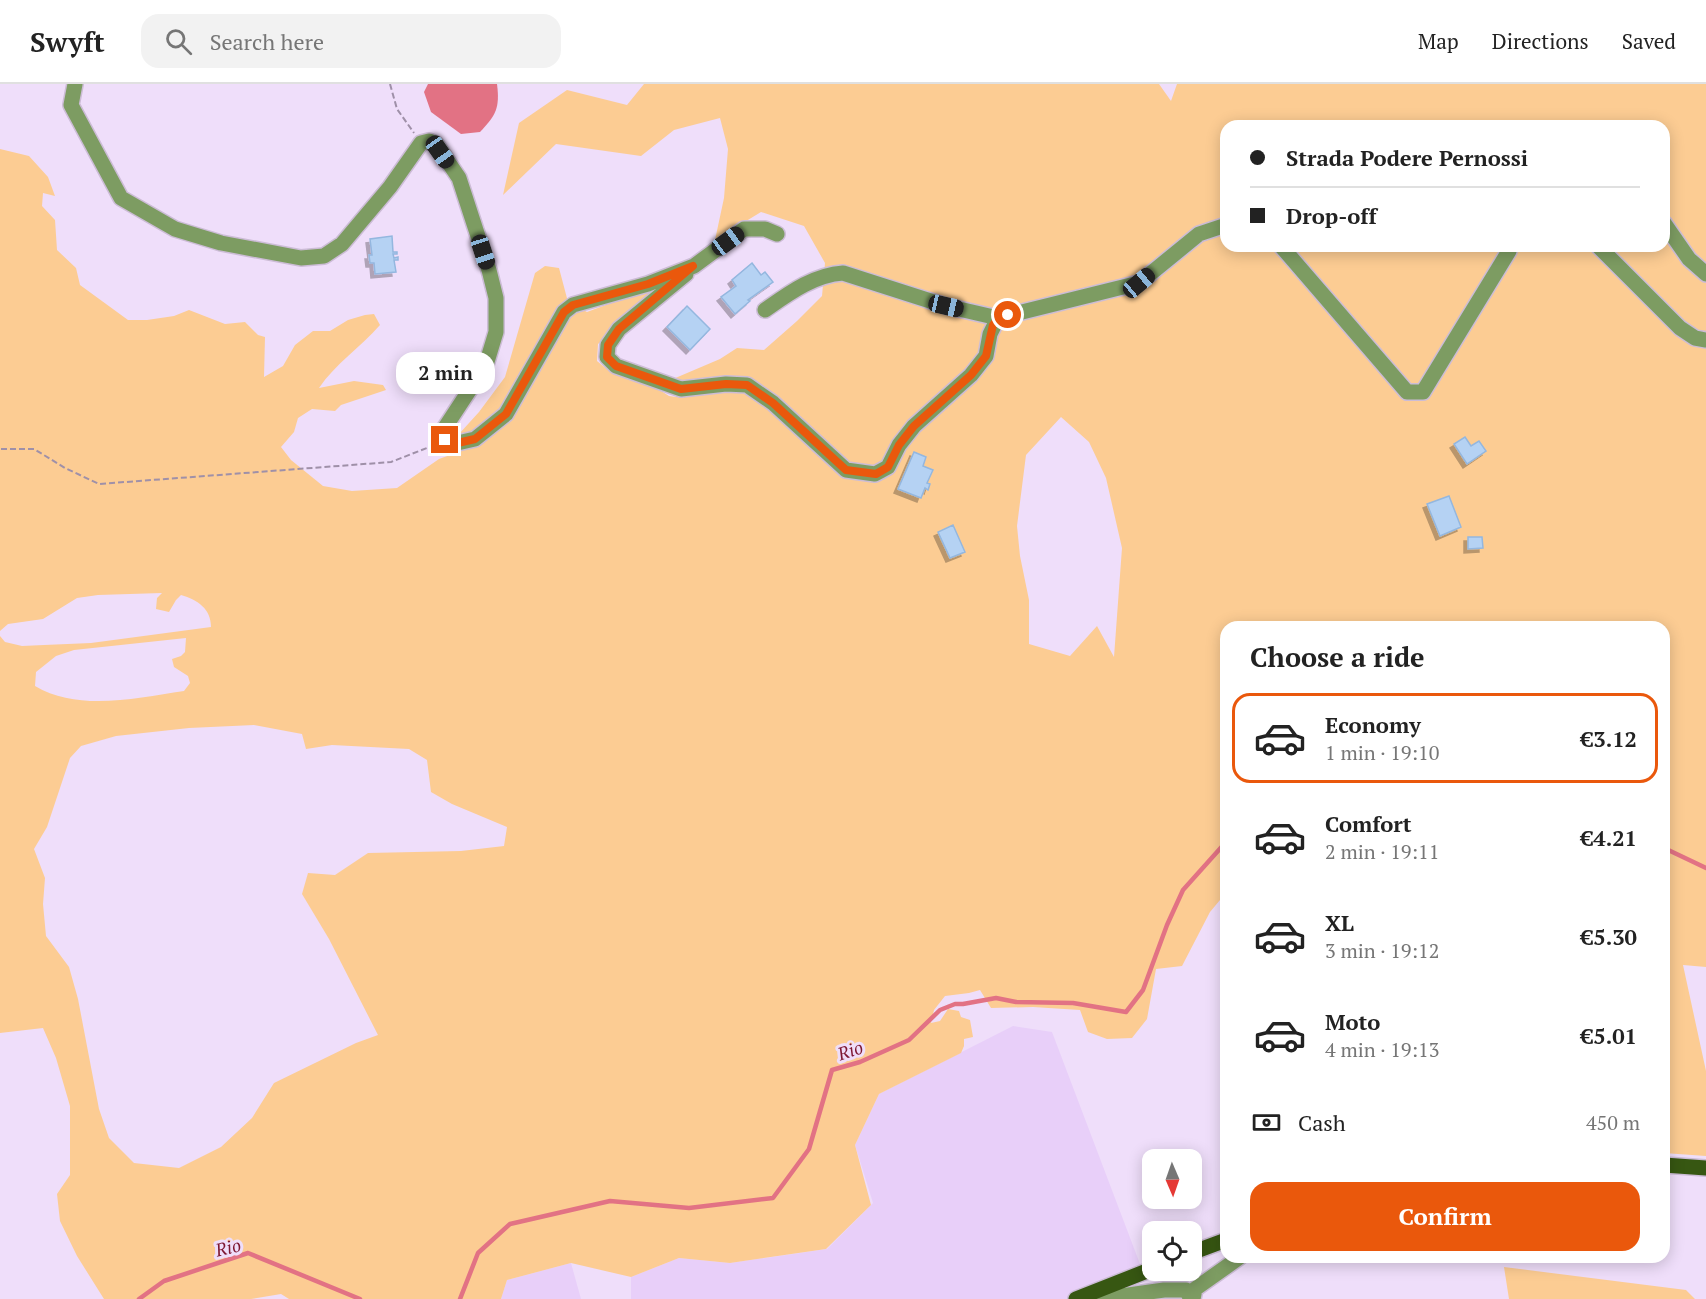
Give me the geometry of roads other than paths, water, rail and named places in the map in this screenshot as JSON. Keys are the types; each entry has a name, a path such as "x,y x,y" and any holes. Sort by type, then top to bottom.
{"main road":[{"path":"1670,1165 1706,1168"},
{"path":"1202,1249 1220,1242"},
{"path":"1076,1299 1142,1273"}],"street":[{"path":"75,84 71,105 121,198 175,229 221,243 301,258 324,256 362,228 420,143 429,141 436,144 459,178 496,298 496,332 486,365 444,429 445,440 453,444 475,439 506,414 564,312 573,305 648,284 693,266"},
{"path":"765,310 794,290 830,274 843,273 946,306 998,318 1139,283 1199,234 1220,227"},
{"path":"777,234 765,229 744,229 693,266 619,329 608,345 607,357 616,366 681,389 726,384 747,385 773,403 846,470 876,474 888,467 899,445 914,426 971,375 986,356 990,334 998,318"},
{"path":"1670,232 1689,259 1706,274"},
{"path":"1286,252 1407,392 1423,392 1508,252"},
{"path":"1604,252 1680,328 1695,338 1706,340"},
{"path":"1192,1299 1195,1289 1232,1263"},
{"path":"1100,1299 1164,1290 1186,1290 1192,1299"}],"waterway":[{"name":"Rio","path":"460,1299 478,1253 510,1224 610,1201 689,1208 773,1198 809,1149 832,1070 860,1062 909,1040 940,1010 955,1004 996,998 1016,1002 1073,1003 1126,1012 1143,990 1167,925 1183,890 1220,849"},
{"name":"Rio","path":"1670,851 1706,868"},
{"name":"Rio","path":"139,1299 164,1281 248,1253 360,1299"}]}
